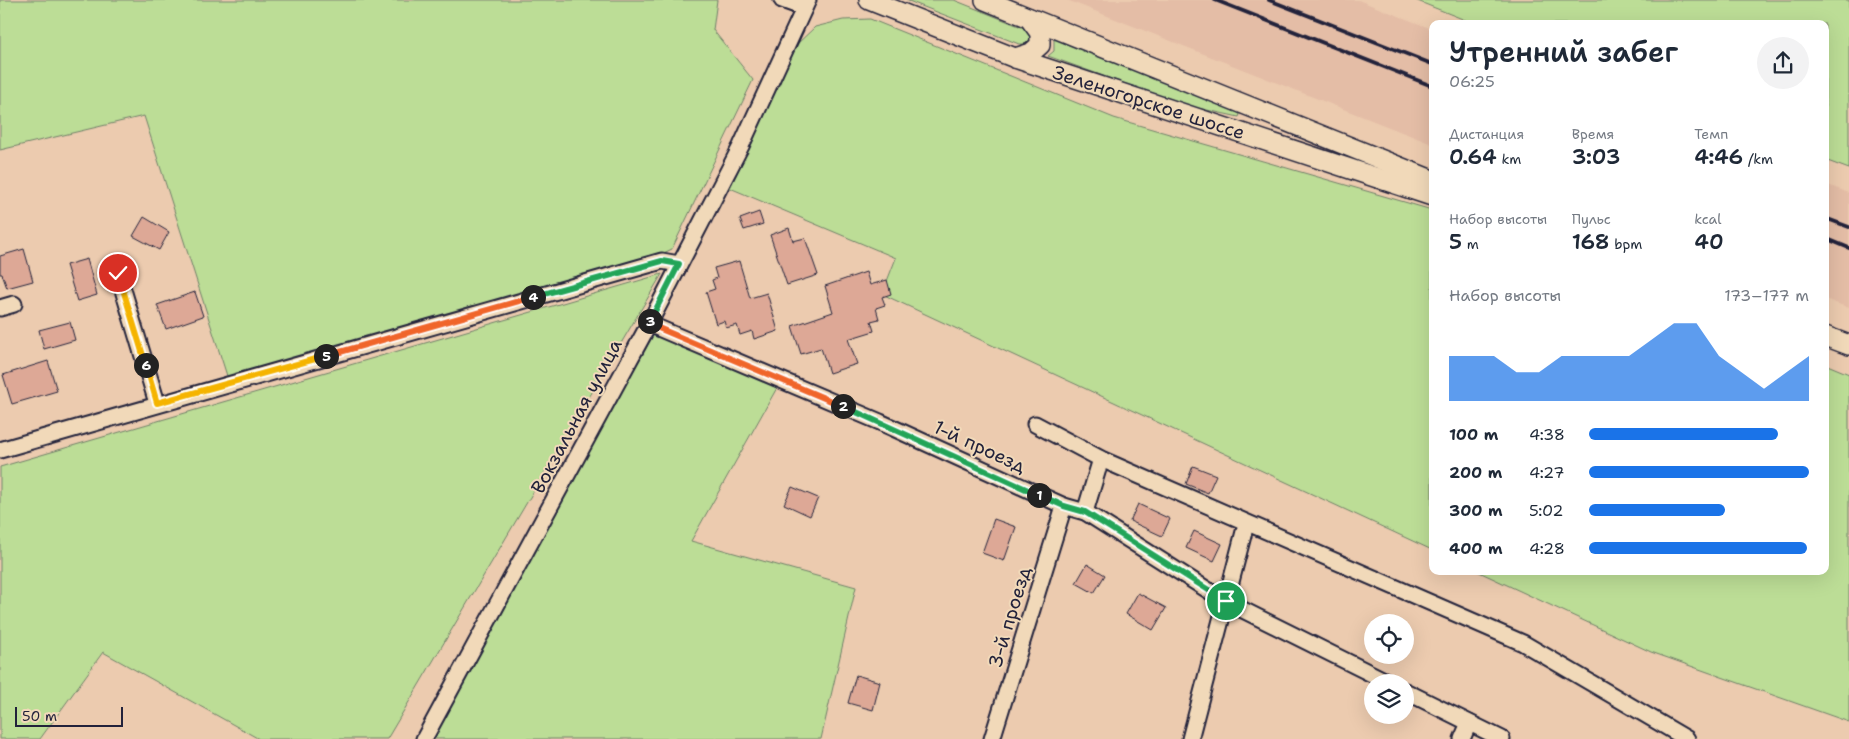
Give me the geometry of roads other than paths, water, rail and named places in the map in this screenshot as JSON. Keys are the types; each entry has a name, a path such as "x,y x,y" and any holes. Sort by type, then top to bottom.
{"main road":[{"name":"Зеленогорское шоссе","path":"869,0 1015,58 1429,195"},
{"name":"Зеленогорское шоссе","path":"985,0 1429,179"},
{"path":"1015,58 1031,53 1040,44 1040,33 1030,18"},
{"path":"1829,338 1849,345"}],"street":[{"path":"782,0 806,4"},
{"name":"Вокзальная улица","path":"424,739 649,324 741,146 806,4"},
{"path":"1,446 662,261 679,264"},
{"path":"118,273 157,403"},
{"name":"1-й проезд","path":"649,324 880,422 1064,506 1085,512 1226,601 1372,674"},
{"path":"1035,424 1101,459 1523,644 1687,739"},
{"path":"1085,512 1101,459"},
{"name":"3-й проезд","path":"992,739 1064,506"},
{"path":"1190,739 1246,524"},
{"path":"1414,696 1502,739"},
{"path":"1462,739 1469,723"}],"railway":[{"path":"1215,0 1429,85"},
{"path":"1269,0 1429,63"},
{"path":"1829,220 1849,227"},
{"path":"1829,240 1849,248"}]}
